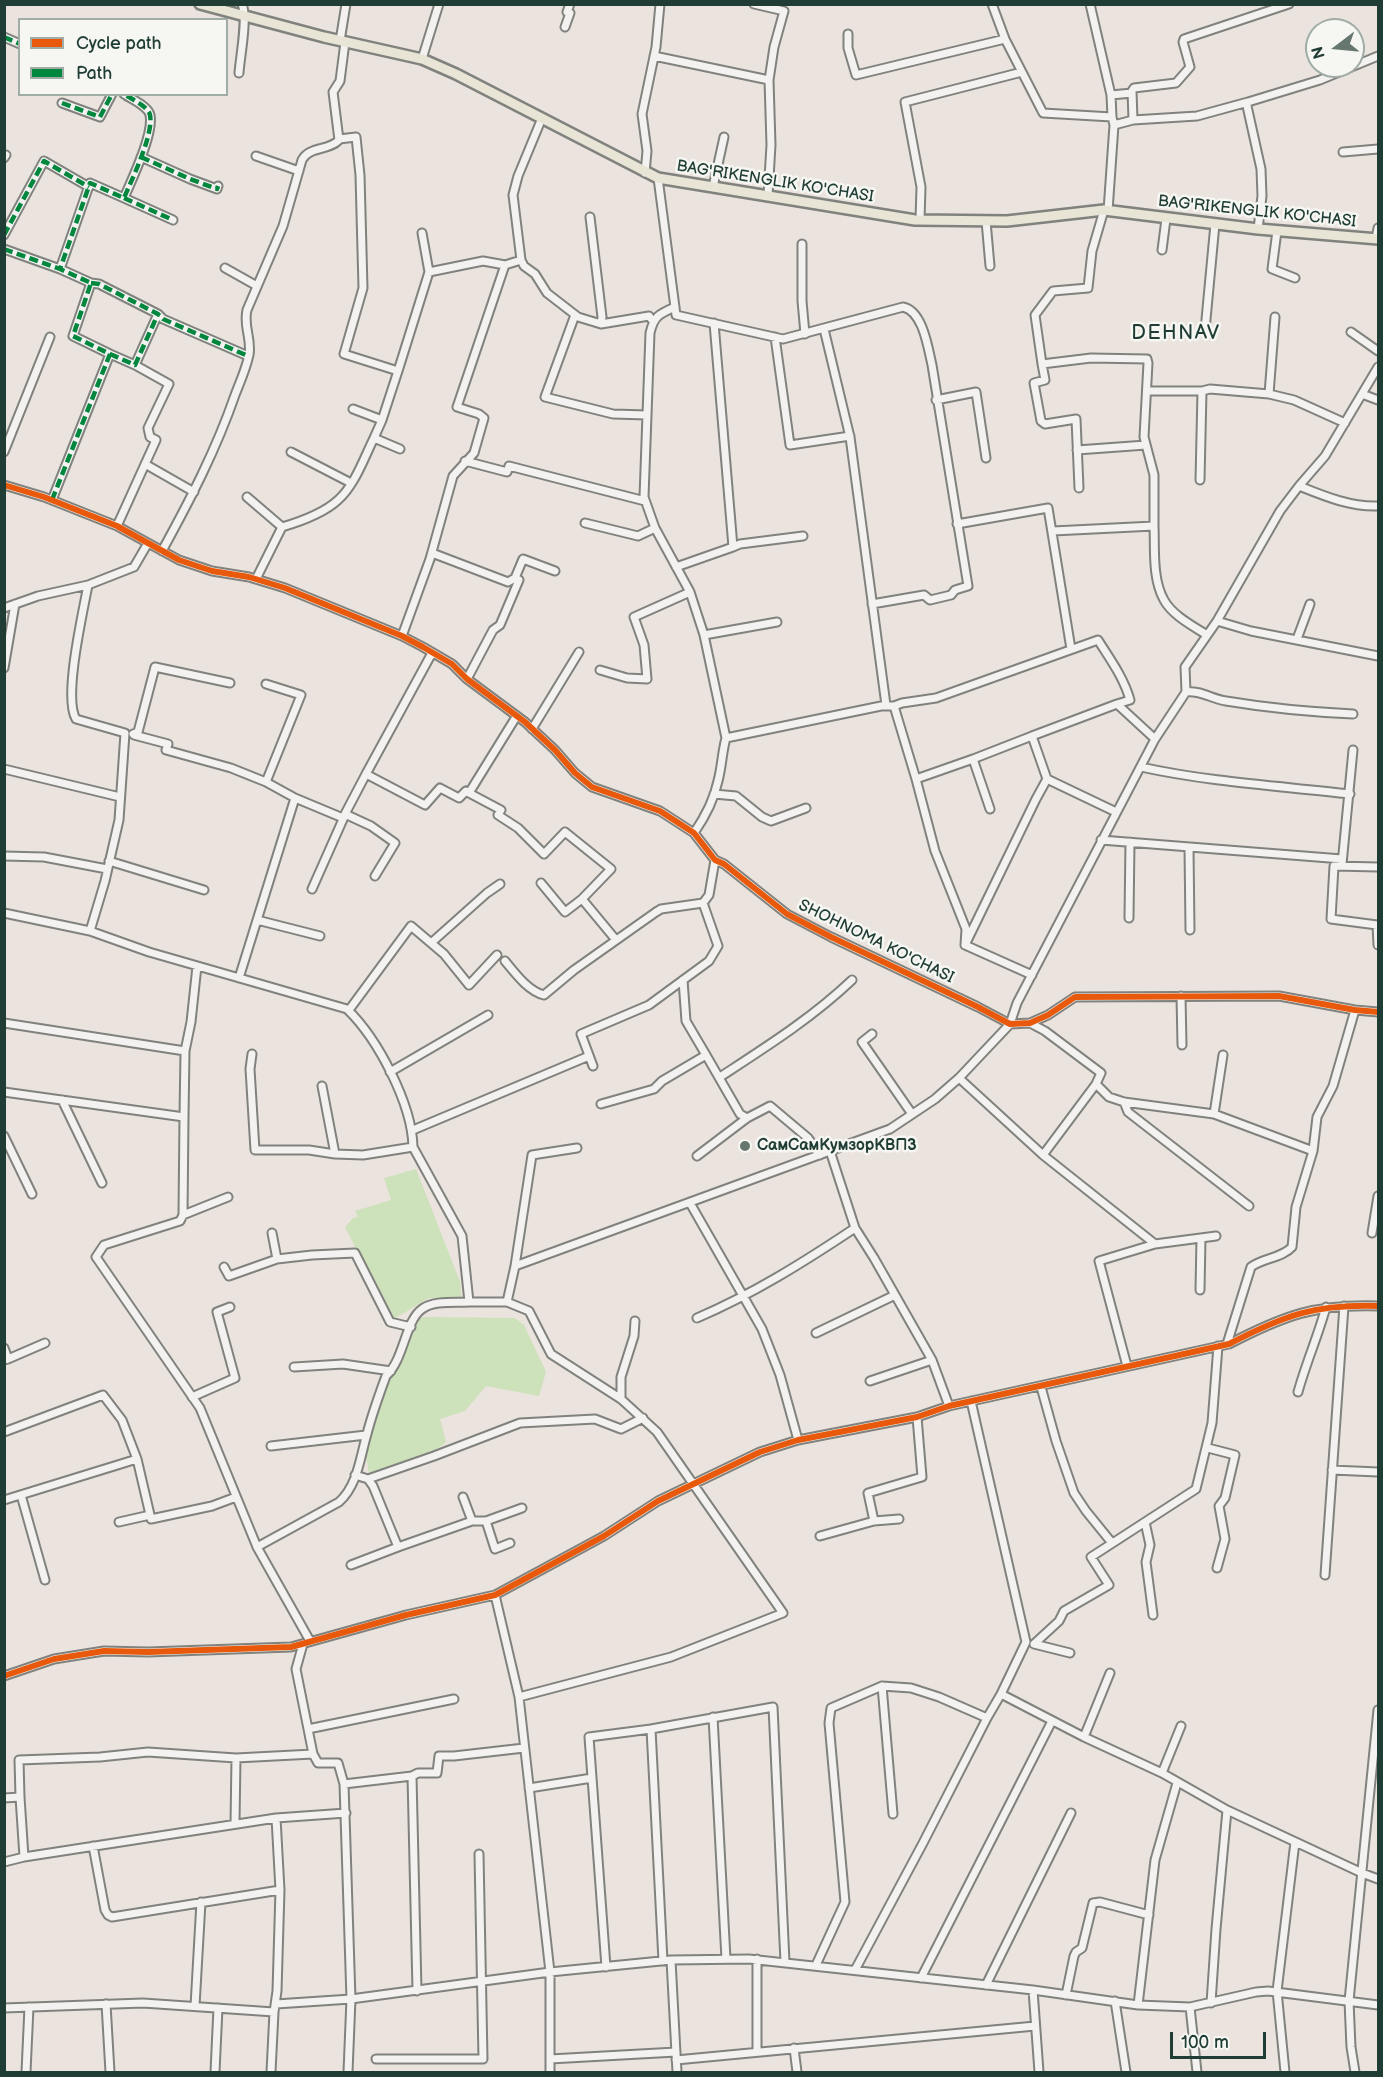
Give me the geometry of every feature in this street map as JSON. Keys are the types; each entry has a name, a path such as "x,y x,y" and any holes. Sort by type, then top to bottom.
{"main road":[{"name":"BAG'RIKENGLIK KO'CHASI","path":"200,4 244,18 422,59 456,74 658,178 920,220 1007,221 1106,210 1258,229 1377,239"}],"street":[{"path":"239,73 244,18 242,4"},
{"path":"162,550 194,492 226,422 248,356 251,339 245,320 247,310 283,226 304,155 337,143 339,139 333,92 340,81 346,4"},
{"path":"422,59 439,4"},
{"path":"565,27 570,13 567,12 570,4"},
{"path":"645,173 647,151 642,114 654,56 660,4"},
{"path":"754,4 784,11 774,47 769,80 771,145 768,195"},
{"path":"992,4 1005,39 1043,113 1113,121 1197,116 1320,80 1378,56"},
{"path":"1079,488 1077,419 1045,424 1041,421 1034,383 1045,380 1035,315 1053,291 1088,288 1092,251 1106,210 1113,121 1111,95 1090,4"},
{"path":"1133,120 1132,93 1134,88 1179,81 1190,67 1183,42 1187,37 1289,4"},
{"path":"848,34 848,48 856,75 1005,39"},
{"path":"4,37 18,43"},
{"path":"654,56 769,80"},
{"path":"920,220 921,187 905,102 1022,72"},
{"path":"1111,95 1132,93"},
{"path":"62,103 99,117 111,96"},
{"path":"124,198 141,157 149,129 150,115 147,110 127,96"},
{"path":"1248,102 1261,169 1262,196 1258,229"},
{"path":"542,118 518,176 513,195 521,260 524,266 535,274 547,293 576,315 601,324 649,316 653,321"},
{"path":"339,139 356,137 360,175 363,288 344,354 398,371"},
{"path":"713,187 724,137"},
{"path":"1343,152 1378,148"},
{"path":"256,156 299,171"},
{"path":"141,157 190,179 217,189 218,186"},
{"path":"4,235 44,161 89,187"},
{"path":"658,178 676,315 783,339 903,307 912,311 926,335 968,586 955,590 951,595 930,600 924,595 872,604"},
{"path":"60,269 90,183 173,220"},
{"path":"590,217 601,324"},
{"path":"1162,250 1166,219"},
{"path":"986,220 990,266"},
{"path":"1205,330 1215,224"},
{"path":"1377,239 1378,228"},
{"path":"1277,231 1272,269 1295,278"},
{"path":"256,579 282,527 304,520 338,501 351,483 374,438 382,420 429,272 422,233"},
{"path":"802,244 802,300 805,334"},
{"path":"4,249 91,283 99,284 159,314 163,319 248,356"},
{"path":"429,272 483,261 505,265 521,260"},
{"path":"402,636 432,553 453,476 474,453 484,418 479,414 457,407 505,265"},
{"path":"225,268 257,286"},
{"path":"91,283 73,336 169,384 148,428 150,437 156,440 117,526"},
{"path":"675,307 662,313 653,321 650,333 644,496 655,528 690,592 704,635 726,738 721,753 719,780 705,817 694,833"},
{"path":"135,365 159,314"},
{"path":"576,315 545,397 613,414 647,415"},
{"path":"1269,394 1275,317"},
{"path":"714,323 734,547"},
{"path":"824,329 850,436 872,604 890,705 916,779 938,861 966,929 965,945"},
{"path":"1351,332 1378,351"},
{"path":"4,452 50,337"},
{"path":"775,337 790,445 850,436"},
{"path":"52,500 110,354"},
{"path":"1042,364 1091,358 1147,359 1148,391 1144,437 1154,475 1157,576 1164,601 1177,614 1207,636"},
{"path":"516,1266 890,1129 935,1099 960,1078 1010,1024 1017,1003 1101,840 1155,739 1186,692 1185,667 1217,621 1280,512 1325,456 1378,367"},
{"path":"1148,391 1210,389 1269,394 1321,410 1345,423"},
{"path":"1200,480 1203,391"},
{"path":"936,400 976,392 986,458"},
{"path":"1362,394 1378,400"},
{"path":"353,410 382,420"},
{"path":"374,438 400,448"},
{"path":"1077,450 1146,445"},
{"path":"291,452 351,483"},
{"path":"465,461 507,472 509,466 645,501"},
{"path":"145,464 194,492"},
{"name":"SHOHNOMA KO'CHASI","path":"4,485 52,500 117,526 179,560 213,571 256,579 285,588 402,636 452,664 467,679 532,729 592,787 660,811 694,833 715,860 724,864 788,914 1010,1024"},
{"path":"1299,486 1348,503 1378,506"},
{"path":"247,497 282,527"},
{"path":"957,524 1048,508 1071,649"},
{"path":"585,524 638,536 655,528"},
{"path":"1053,531 1154,526"},
{"path":"676,567 740,544 803,536"},
{"path":"4,608 38,596 88,585 134,567 148,543"},
{"path":"432,553 508,582 515,578 523,559 555,571"},
{"path":"467,679 493,630 500,625 519,580 515,578"},
{"path":"88,585 73,675 72,712 76,718 168,744 166,750 231,768 266,782 295,798 370,826 395,843 375,876"},
{"path":"600,670 627,678 646,679 644,645 634,616 690,592"},
{"path":"4,668 15,604"},
{"path":"1297,639 1310,604"},
{"path":"1217,621 1251,631 1378,656"},
{"path":"704,635 777,622"},
{"path":"726,738 936,698 1098,639 1122,678 1130,700 916,779"},
{"path":"532,729 579,652"},
{"path":"312,889 344,816 432,653"},
{"path":"134,735 138,732 155,667 230,683"},
{"path":"266,684 301,695 266,782"},
{"path":"1186,692 1193,691 1223,701 1253,705 1353,714"},
{"path":"1117,704 1155,739"},
{"path":"469,793 516,717"},
{"path":"90,931 119,820 125,733"},
{"path":"1032,736 1047,779 1116,812"},
{"path":"1342,863 1353,750"},
{"path":"973,759 990,809"},
{"path":"1141,766 1226,781 1350,794"},
{"path":"4,769 120,797"},
{"path":"366,774 425,805 440,788 459,798 466,792 469,793 501,810 498,815 518,828 544,854 565,832 611,869 582,899 565,912 541,883"},
{"path":"965,945 1047,779"},
{"path":"714,794 736,796 762,817 771,820 806,808"},
{"path":"239,978 295,798"},
{"path":"1101,840 1378,867"},
{"path":"1129,918 1130,842"},
{"path":"1189,848 1190,930"},
{"path":"4,856 44,857 107,869"},
{"path":"505,961 522,980 540,994 544,994 662,909 703,903 709,895 715,860"},
{"path":"109,861 204,890"},
{"path":"1342,863 1334,866 1331,919 1377,925 1378,945"},
{"path":"431,943 487,892 500,884"},
{"path":"582,899 616,940"},
{"path":"593,1066 581,1034 649,1005 708,961 718,946 703,903"},
{"path":"4,913 90,931 197,966 349,1010 366,1032 390,1072 413,1130 413,1146 462,1236 469,1302"},
{"path":"257,920 320,936"},
{"path":"349,1010 411,926 444,954 469,985 497,954"},
{"path":"965,945 1032,975"},
{"path":"197,966 191,1022 185,1051 183,1215 180,1221 104,1245 96,1257 200,1408 257,1548 310,1641"},
{"path":"683,980 687,1021 741,1114 747,1118"},
{"path":"720,1077 783,1037 825,1006 852,980"},
{"path":"1181,996 1182,1045"},
{"path":"1010,1024 1030,1023 1048,1015 1076,997 1280,996 1378,1012"},
{"path":"1227,1344 1251,1267 1257,1262 1288,1252 1292,1247 1296,1207 1312,1151 1317,1117 1333,1086 1355,1010"},
{"path":"390,1072 488,1015"},
{"path":"4,1023 185,1051"},
{"path":"1030,1023 1045,1031 1101,1073 1096,1084 1043,1155"},
{"path":"872,1034 862,1042 912,1114"},
{"path":"252,1054 250,1069 255,1150 309,1150 363,1155 413,1146"},
{"path":"601,1104 654,1089 662,1081 706,1055"},
{"path":"1214,1114 1223,1055"},
{"path":"413,1130 589,1056"},
{"path":"960,1078 1043,1155 1155,1244"},
{"path":"1096,1084 1109,1097 1124,1102 1214,1114 1312,1151"},
{"path":"322,1086 335,1154"},
{"path":"4,1092 184,1117"},
{"path":"62,1100 102,1183"},
{"path":"1124,1102 1128,1112 1249,1206"},
{"path":"698,1156 747,1118 770,1106 808,1138 820,1155"},
{"path":"4,1136 32,1194"},
{"path":"507,1302 516,1266 532,1155 577,1148"},
{"path":"830,1151 855,1228 932,1360 949,1406"},
{"path":"1372,1233 1378,1196"},
{"path":"183,1215 228,1197"},
{"path":"690,1203 762,1329 780,1375 798,1440"},
{"path":"697,1318 743,1297 793,1269 855,1228"},
{"path":"272,1233 276,1260"},
{"path":"1127,1366 1099,1261 1155,1244 1216,1236"},
{"path":"1200,1290 1202,1238"},
{"path":"224,1267 229,1276 276,1260 312,1255 355,1253 390,1323 411,1326"},
{"path":"816,1333 895,1295"},
{"path":"257,1548 339,1502 347,1495 386,1376 391,1371 415,1316 422,1308 433,1304 507,1302 529,1311 551,1354 621,1399 657,1432 783,1613 671,1657 519,1697"},
{"path":"1325,1575 1344,1306"},
{"path":"4,1676 54,1659 104,1651 148,1652 291,1647 406,1615 495,1595 604,1536 658,1501 759,1452 798,1440 917,1417 949,1406 1227,1344 1269,1323 1305,1311 1326,1307 1378,1306"},
{"path":"192,1397 236,1378 217,1312 230,1307"},
{"path":"1298,1392 1326,1307"},
{"path":"621,1399 621,1377 634,1336 635,1321"},
{"path":"4,1348 6,1359 45,1344"},
{"path":"1034,1644 1065,1611 1109,1586 1091,1557 1196,1489 1208,1448 1212,1423 1218,1346"},
{"path":"870,1381 932,1360"},
{"path":"294,1367 344,1364 391,1371"},
{"path":"1041,1387 1074,1493 1112,1543"},
{"path":"4,1432 103,1395 122,1420 137,1459 151,1519 212,1506 236,1497"},
{"path":"855,1970 923,1844 1026,1642 971,1401"},
{"path":"874,1521 868,1493 922,1477 917,1417"},
{"path":"355,1475 368,1479 520,1423 595,1419 621,1429 643,1418"},
{"path":"271,1446 366,1435"},
{"path":"1208,1448 1235,1455 1225,1498 1219,1506 1225,1539 1217,1568"},
{"path":"4,1500 137,1459"},
{"path":"1332,1470 1378,1472"},
{"path":"368,1479 398,1547"},
{"path":"21,1495 45,1580"},
{"path":"463,1497 472,1521"},
{"path":"351,1564 472,1521 486,1521 522,1508"},
{"path":"119,1522 150,1515"},
{"path":"819,1536 874,1521 899,1519"},
{"path":"486,1521 495,1549 510,1543"},
{"path":"1145,1522 1150,1545 1146,1562 1153,1615"},
{"path":"495,1595 519,1697 550,1972 550,2073"},
{"path":"1026,1642 1070,1653"},
{"path":"303,1644 296,1668 313,1754 318,1762 338,1763 344,1784 351,1999 348,2073"},
{"path":"1084,1737 1110,1673"},
{"path":"816,1965 845,1902 829,1723 831,1708 882,1686 911,1688 987,1718"},
{"path":"882,1686 893,1814"},
{"path":"1001,1694 1084,1737 1162,1773 1227,1810 1378,1879"},
{"path":"308,1728 454,1699"},
{"path":"606,1966 589,1737 651,1729 773,1707 785,1962"},
{"path":"1355,2073 1349,2001 1378,1710"},
{"path":"713,1718 726,1959"},
{"path":"921,1978 1052,1721"},
{"path":"1162,1773 1181,1726"},
{"path":"651,1729 677,2073"},
{"path":"344,1784 412,1776 418,1773 436,1773 439,1756 524,1748"},
{"path":"24,1857 19,1760 100,1757 148,1752 236,1758 313,1754"},
{"path":"235,1823 236,1758"},
{"path":"412,1776 417,1991"},
{"path":"529,1788 592,1778"},
{"path":"1138,2004 1155,1860 1177,1783"},
{"path":"4,1798 20,1797"},
{"path":"1211,2003 1227,1810"},
{"path":"4,1862 235,1823 346,1813"},
{"path":"986,1985 1071,1813"},
{"path":"271,2073 280,1890 276,1818"},
{"path":"1285,2073 1277,1991 1295,1842"},
{"path":"93,1846 108,1915 112,1917 280,1890"},
{"path":"376,2059 483,2059 479,1854"},
{"path":"195,2006 201,1902"},
{"path":"1066,1995 1074,1956 1082,1948 1093,1903 1100,1902 1149,1915"},
{"path":"757,1959 757,2051"},
{"path":"276,2004 351,1999 550,1972 667,1960 757,1959 1138,2004 1190,2007 1256,1992 1277,1991 1378,2005"},
{"path":"1033,1990 1039,2073"},
{"path":"1115,2001 1126,2073"},
{"path":"4,2008 143,2003 274,2012"},
{"path":"106,2004 110,2073"},
{"path":"26,2073 29,2007"},
{"path":"1190,2007 1197,2073"},
{"path":"215,2073 218,2008"},
{"path":"550,2059 676,2056 757,2051 1035,2026"},
{"path":"794,2048 796,2073"}],"green space":[{"path":"416,1169 460,1282 462,1300 429,1298 392,1320 345,1227 353,1218 358,1217 355,1211 391,1200 384,1178"},
{"path":"423,1317 515,1318 524,1325 546,1372 539,1396 486,1386 465,1411 440,1419 446,1442 410,1463 369,1474 365,1450 391,1376 396,1371 414,1323"}],"marked path":[{"path":"4,37 18,43"},
{"path":"62,103 100,117 111,96"},
{"path":"4,249 60,269 90,183 124,198 142,156 150,123 149,112 127,96"},
{"path":"141,157 190,179 217,189 218,186"},
{"path":"4,235 44,161 89,187"},
{"path":"124,198 173,220"},
{"path":"52,500 110,354 73,336 91,283 60,269"},
{"path":"91,283 99,284 158,314 163,319 248,356"},
{"path":"110,354 135,365 158,314"}],"cycle path":[{"path":"4,485 44,497 117,526 179,560 212,571 249,577 285,588 402,636 423,647 452,664 467,679 525,722 592,787 660,811 694,833 715,860 724,864 787,914 1010,1024 1030,1023 1048,1015 1075,997 1279,996 1378,1012"},
{"path":"4,1676 54,1659 104,1651 148,1652 291,1647 406,1615 495,1595 604,1536 658,1501 760,1452 798,1440 917,1417 949,1406 1229,1344 1301,1313 1336,1307 1378,1306"}],"place":[{"name":"СамСамКумзорКВП3","path":"745,1146"}],"district":[{"name":"DEHNAV","path":"1176,334"}]}
